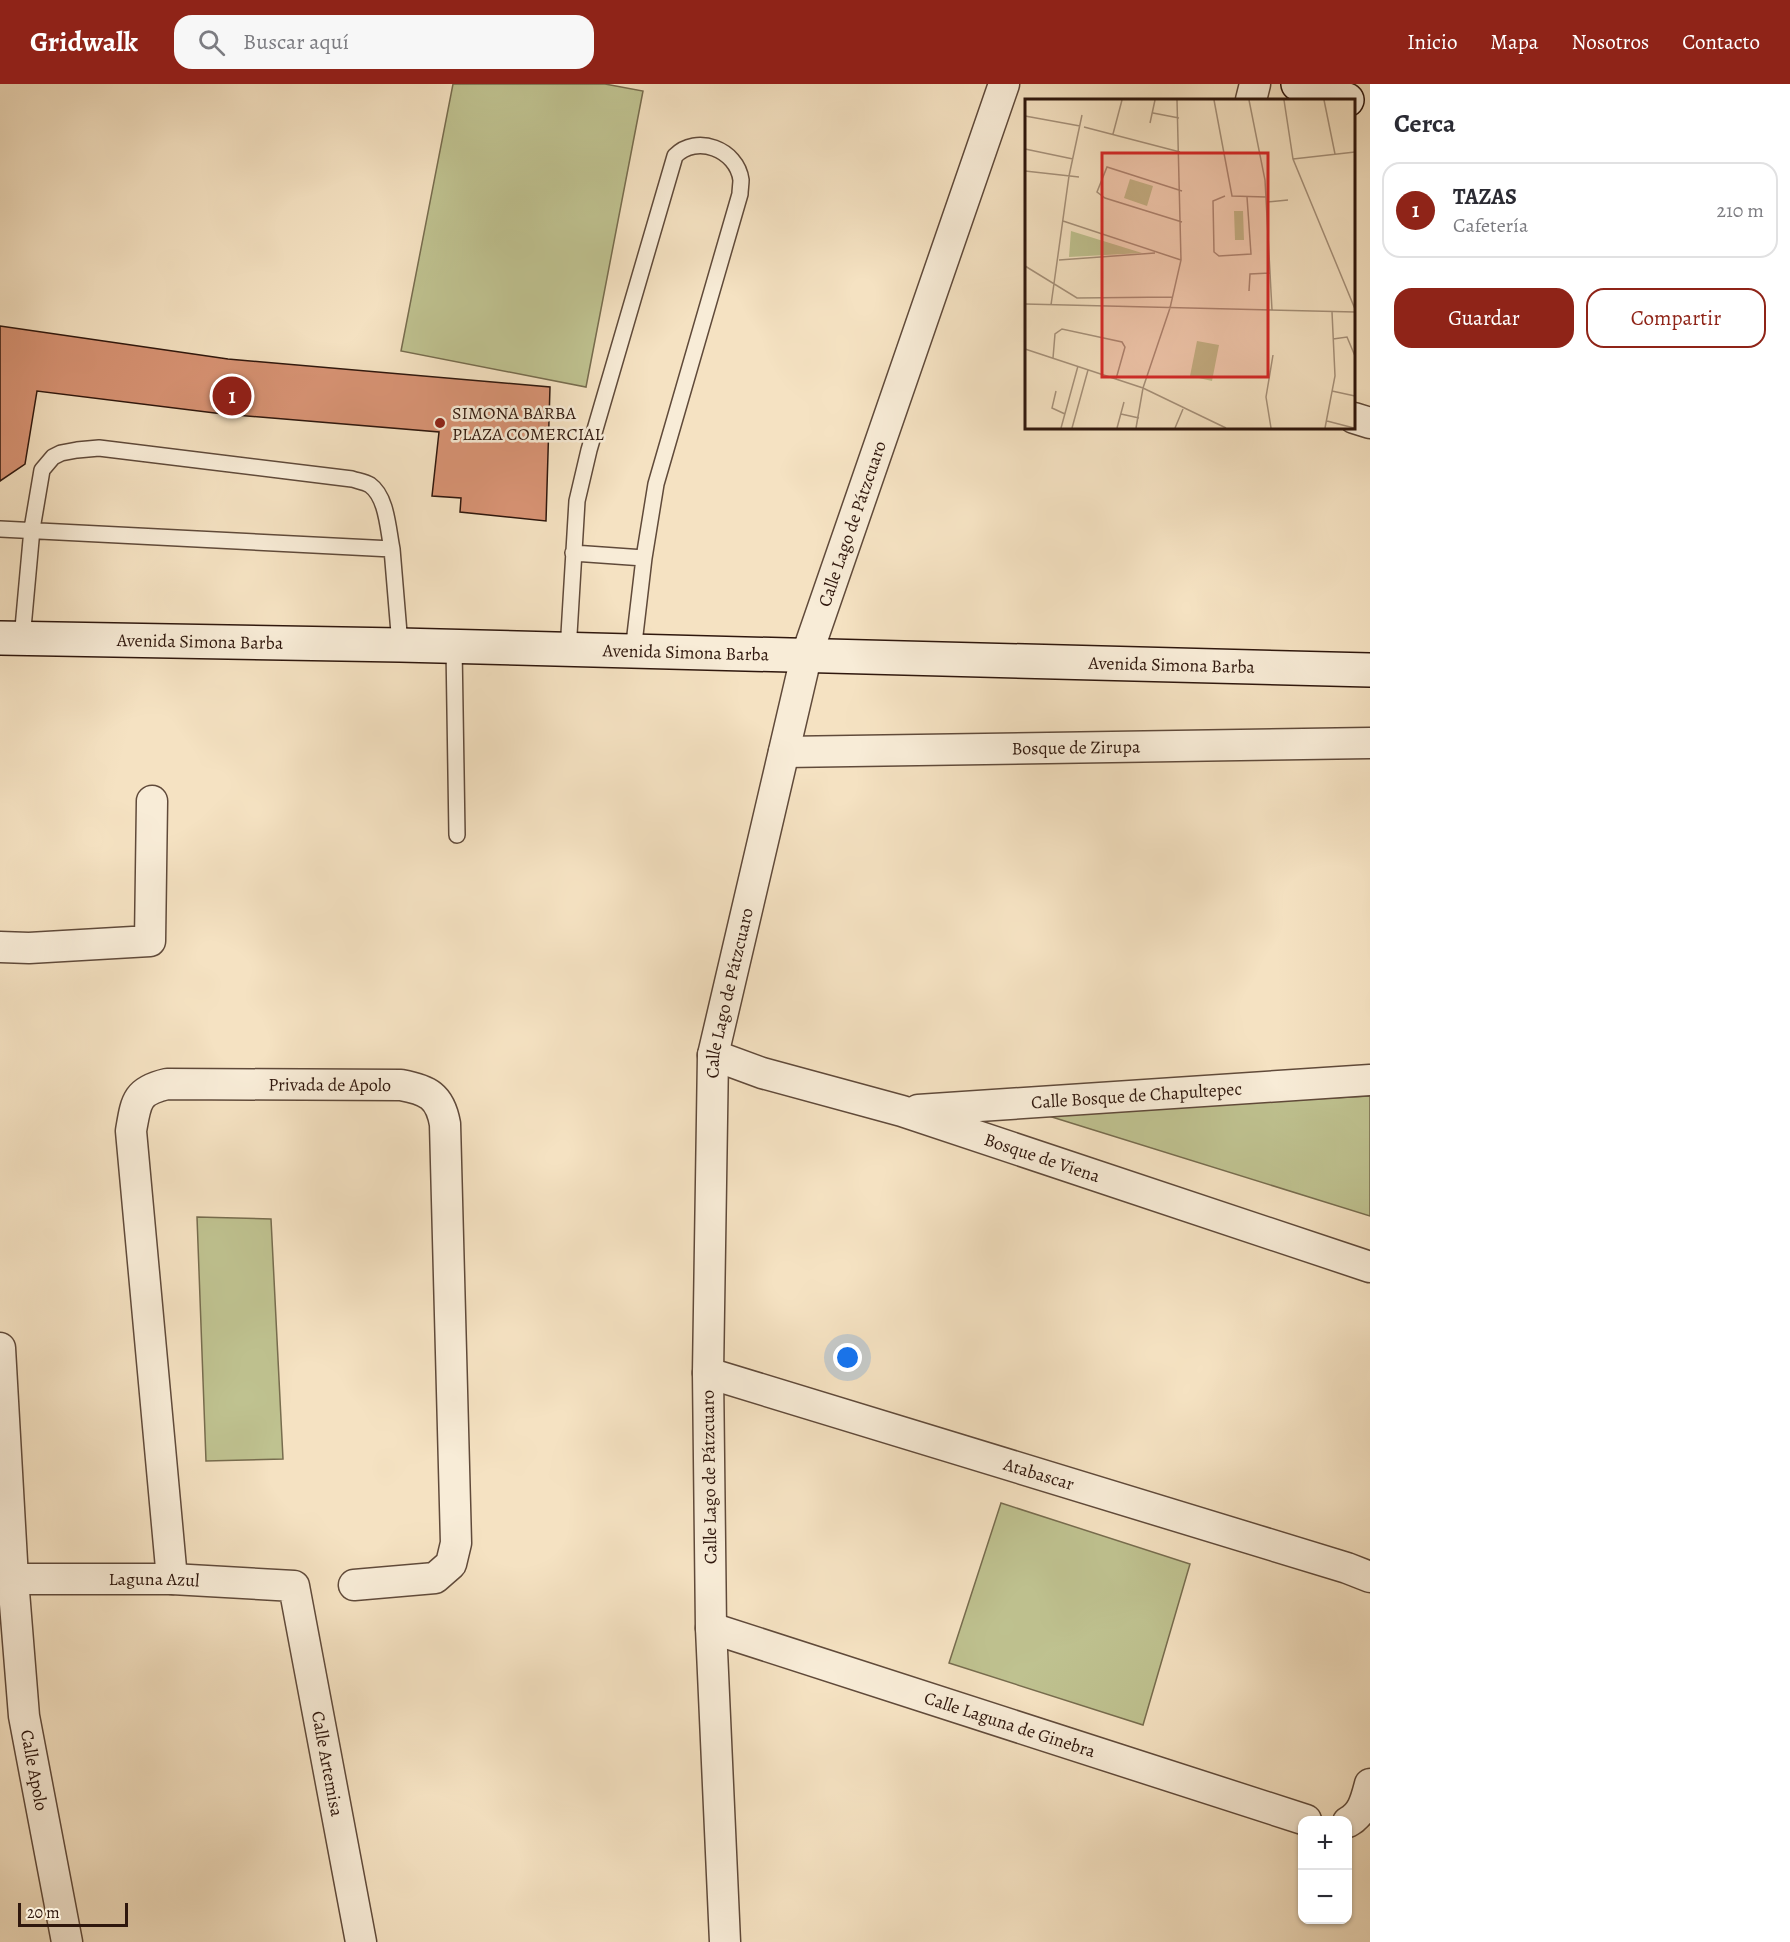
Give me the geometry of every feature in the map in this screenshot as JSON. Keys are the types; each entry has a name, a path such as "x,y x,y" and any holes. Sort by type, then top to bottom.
{"main road":[{"path":"1298,84 1344,99"},
{"path":"1355,103 1370,108"},
{"name":"Avenida Simona Barba","path":"11,638 400,645 1370,670"}],"street":[{"name":"Calle Lago de Pátzcuaro","path":"725,1942 711,1628 708,1373 714,1055 806,657 1004,84"},
{"path":"1251,99 1255,84"},
{"path":"1355,419 1370,423"},
{"name":"Bosque de Zirupa","path":"784,752 1370,743"},
{"path":"0,947 29,948 150,941 152,801"},
{"name":"Bosque de Viena","path":"714,1055 762,1073 902,1111 1370,1267"},
{"name":"Calle Bosque de Chapultepec","path":"902,1111 1370,1080"},
{"name":"Privada de Apolo","path":"172,1579 131,1131 137,1102 142,1093 152,1087 167,1084 401,1085 420,1089 436,1099 443,1109 445,1124 456,1543 451,1564 435,1578 354,1585"},
{"name":"Calle Apolo","path":"0,1348 5,1531 13,1579 24,1716 67,1942"},
{"name":"Atabascar","path":"708,1373 1347,1568 1370,1577"},
{"name":"Laguna Azul","path":"13,1579 172,1579 294,1586"},
{"name":"Calle Artemisa","path":"294,1586 361,1942"},
{"name":"Calle Laguna de Ginebra","path":"711,1628 1298,1818"},
{"path":"1352,1820 1364,1806 1370,1784"}],"lane":[{"path":"568,651 577,501 589,450 670,166 675,156 686,147 711,146 730,158 741,180 740,194 656,484 640,585 633,652"},
{"path":"11,638 42,470 53,457 61,453 99,448 352,479 368,483 376,490 382,502 392,549 400,645"},
{"path":"0,529 392,549"},
{"path":"573,553 644,558"},
{"path":"454,647 457,835"}],"green space":[{"path":"453,84 605,84 643,91 586,387 401,351"},
{"path":"1370,1096 1370,1216 1039,1113"},
{"path":"197,1217 271,1219 283,1459 206,1461"},
{"path":"1001,1503 1190,1564 1143,1725 949,1663"}],"building":[{"name":"SIMONA BARBA PLAZA COMERCIAL","path":"0,326 228,359 550,387 546,521 460,512 461,498 432,496 439,432 223,414 37,391 25,464 0,481"}],"place":[{"name":"TAZAS","path":"232,396"},
{"name":"SIMONA BARBA PLAZA COMERCIAL","path":"440,423"}]}
